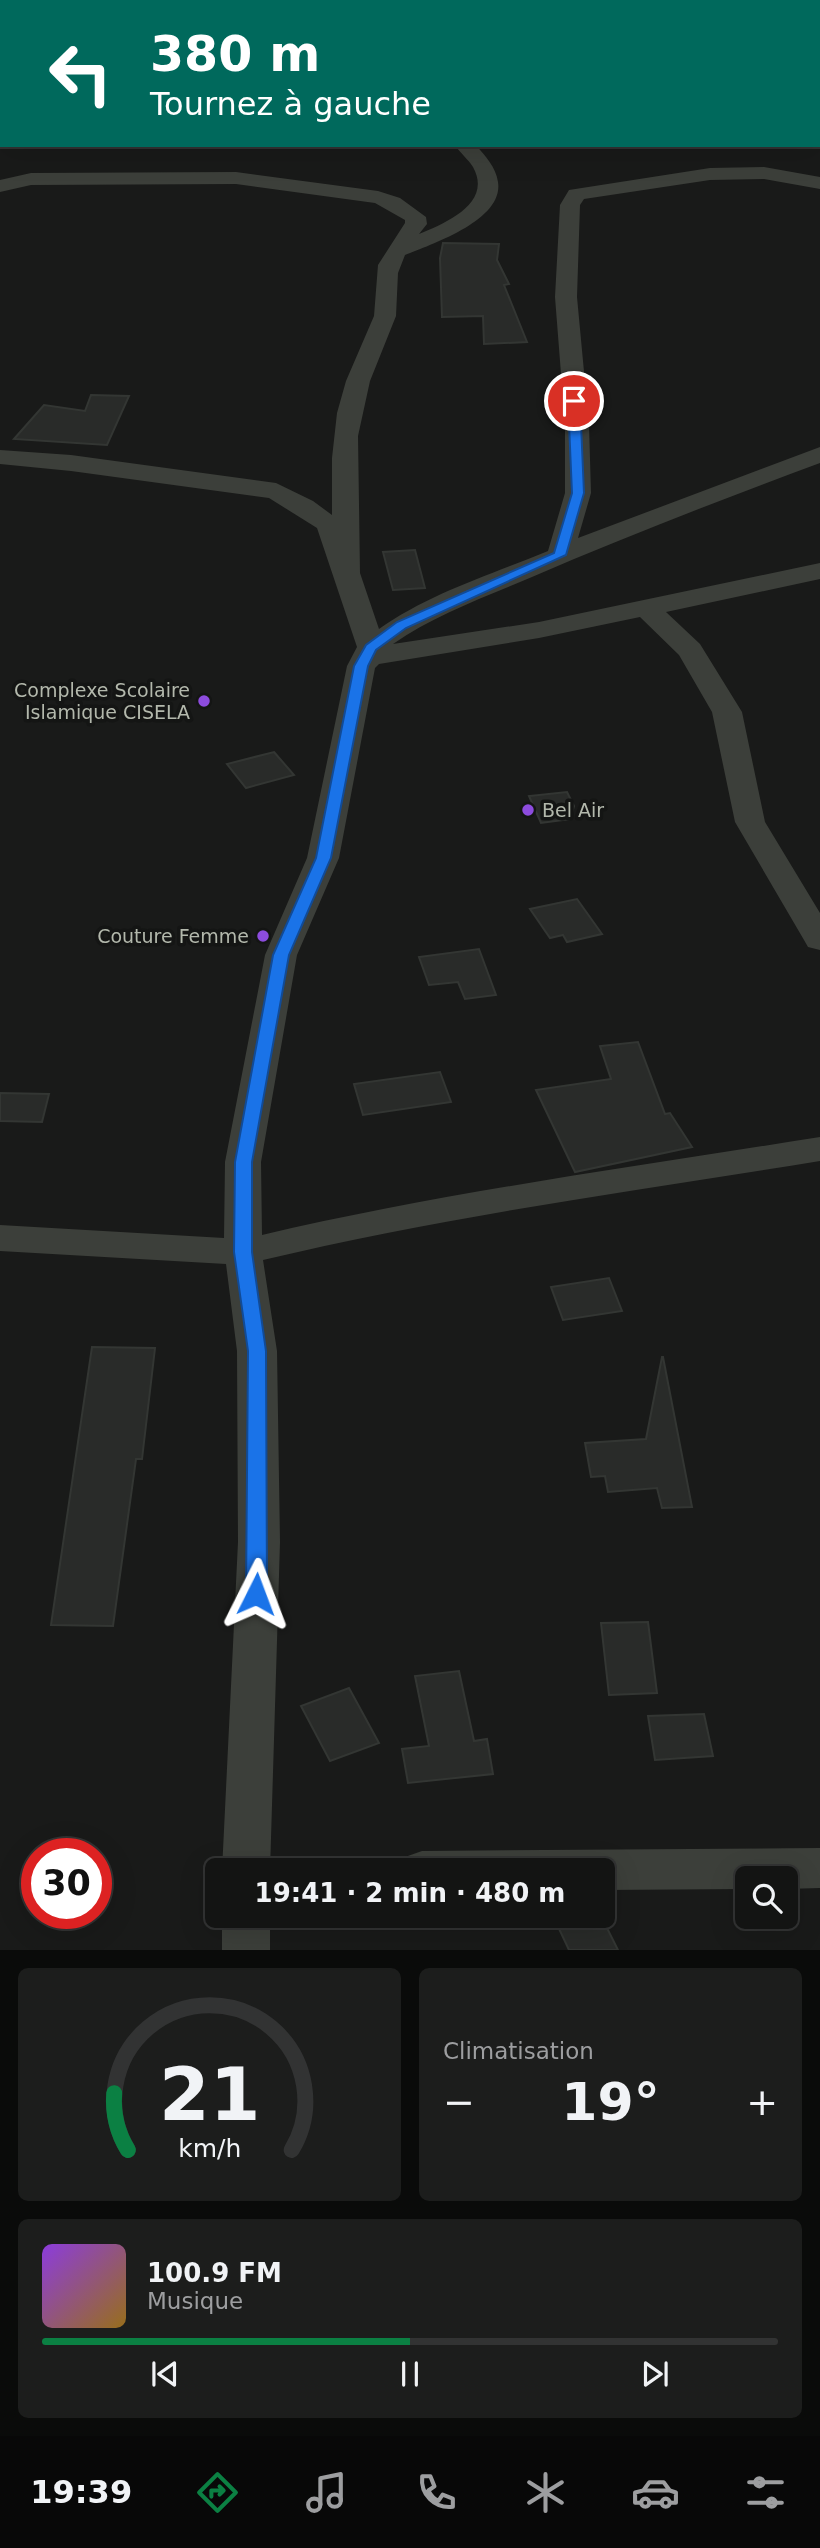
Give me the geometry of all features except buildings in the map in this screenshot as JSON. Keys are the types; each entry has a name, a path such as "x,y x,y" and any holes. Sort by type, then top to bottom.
{"street":[{"path":"398,250 471,218 481,204 489,191 490,181 484,167 467,147"},
{"path":"560,555 578,493 577,425 566,297 570,205 576,194 710,174 764,173 820,183"},
{"path":"0,180 236,178 355,192 393,202 415,217 416,224 398,250 386,280 389,291 386,314 355,390 347,425 343,489 347,572 366,657 323,858 281,955 243,1162 243,1252 257,1351 259,1542 247,1858"},
{"path":"0,186 31,179"},
{"path":"366,657 402,625 560,555 820,454"},
{"path":"0,457 71,463 276,491 289,496 327,524 347,572"},
{"path":"366,657 647,609 820,571"},
{"path":"647,609 690,650 727,712 750,822 820,940"},
{"path":"0,1238 77,1240 243,1252 353,1226 487,1202 820,1149"},
{"path":"615,1870 820,1868"},
{"path":"246,1928 246,1950"}],"place":[{"name":"Complexe Scolaire Islamique CISELA","path":"204,701"},
{"name":"Bel Air","path":"528,810"},
{"name":"Couture Femme","path":"263,936"}],"route":[{"path":"256,1594 259,1542 257,1351 243,1252 243,1162 281,955 323,858 339,791 361,666 371,648 402,625 560,555 578,493 574,401"}]}
